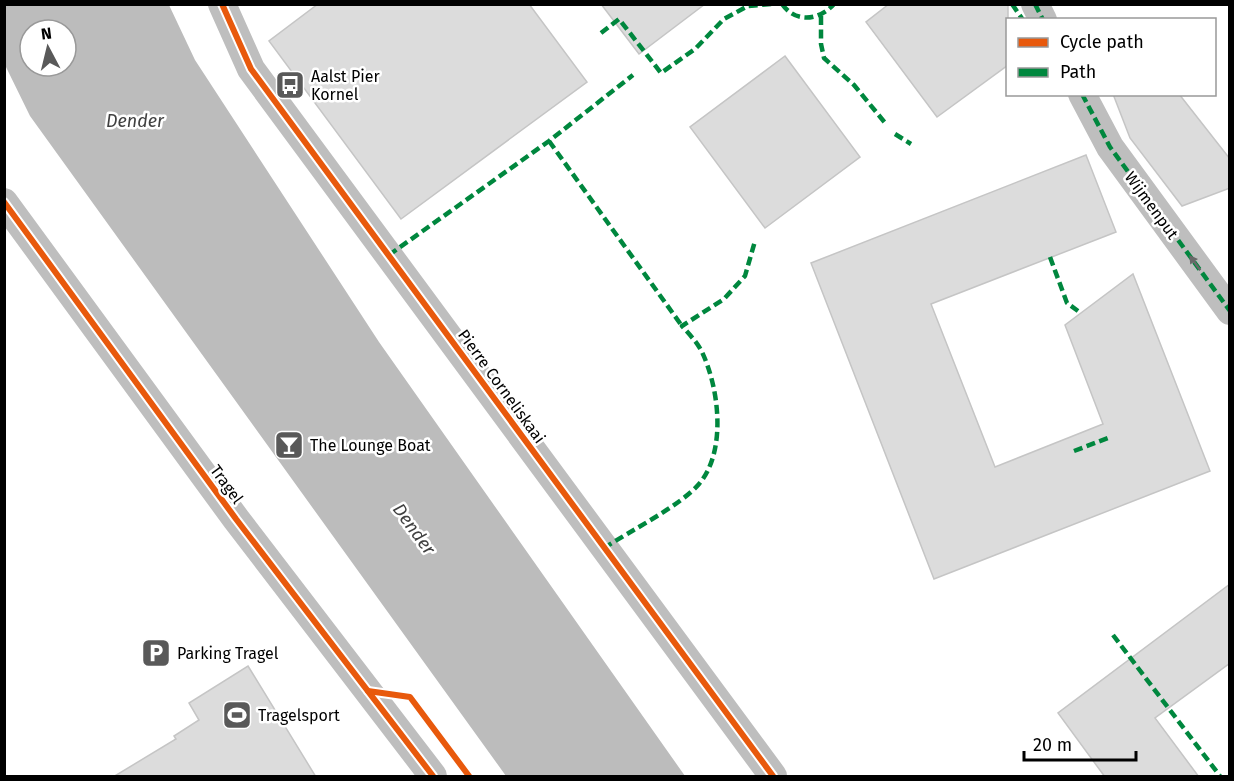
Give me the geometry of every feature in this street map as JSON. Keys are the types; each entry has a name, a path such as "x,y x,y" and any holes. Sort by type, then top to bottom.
{"street":[{"name":"Pierre Corneliskaai","path":"222,4 251,69 773,777"},
{"path":"1035,4 1042,18"},
{"name":"Wijmenput","path":"1083,96 1110,147 1230,310"},
{"name":"Tragel","path":"4,202 236,519 433,777"}],"water":[{"name":"Dender","path":"5,4 169,5 195,60 379,342 685,776 506,776 30,116 5,65"}],"building":[{"path":"318,4 529,4 587,82 401,219 269,41"},
{"path":"601,4 705,4 639,54"},
{"path":"889,4 1008,4 1006,66 937,117 866,22"},
{"path":"785,56 860,157 765,228 690,127"},
{"path":"1114,96 1181,96 1230,159 1230,188 1182,206 1130,138"},
{"path":"1086,155 1116,232 931,304 995,467 1103,424 1065,325 1133,274 1210,471 934,579 811,263"},
{"path":"1230,584 1230,663 1155,718 1199,777 1105,777 1058,713"},
{"name":"Tragelsport","path":"248,666 316,777 113,777 176,739 174,736 199,720 189,703"}],"marked path":[{"path":"601,33 619,19 661,73 695,49 724,19 748,6 772,4"},
{"path":"782,4 794,15 808,18 822,14 834,4"},
{"path":"1012,4 1022,18"},
{"path":"1035,4 1042,18"},
{"path":"821,16 821,44 824,58 854,85 886,124"},
{"path":"389,255 549,141 633,75"},
{"path":"1083,96 1110,147 1230,311"},
{"path":"895,134 911,144"},
{"path":"549,141 682,326"},
{"path":"604,548 680,501 699,484 708,470 714,455 717,437 713,383 702,352 682,326 724,299 745,276 755,241"},
{"path":"1050,257 1067,303 1078,311"},
{"path":"1074,451 1108,438"},
{"path":"1113,635 1220,776"}],"cycle path":[{"path":"222,4 251,69 773,776"},
{"path":"4,202 236,519 433,776"},
{"path":"368,691 410,697 469,776"}],"place":[{"name":"Aalst Pier Kornel","path":"290,85"},
{"name":"The Lounge Boat","path":"289,445"},
{"name":"Parking Tragel","path":"156,653"},
{"name":"Tragelsport","path":"237,715"}]}
